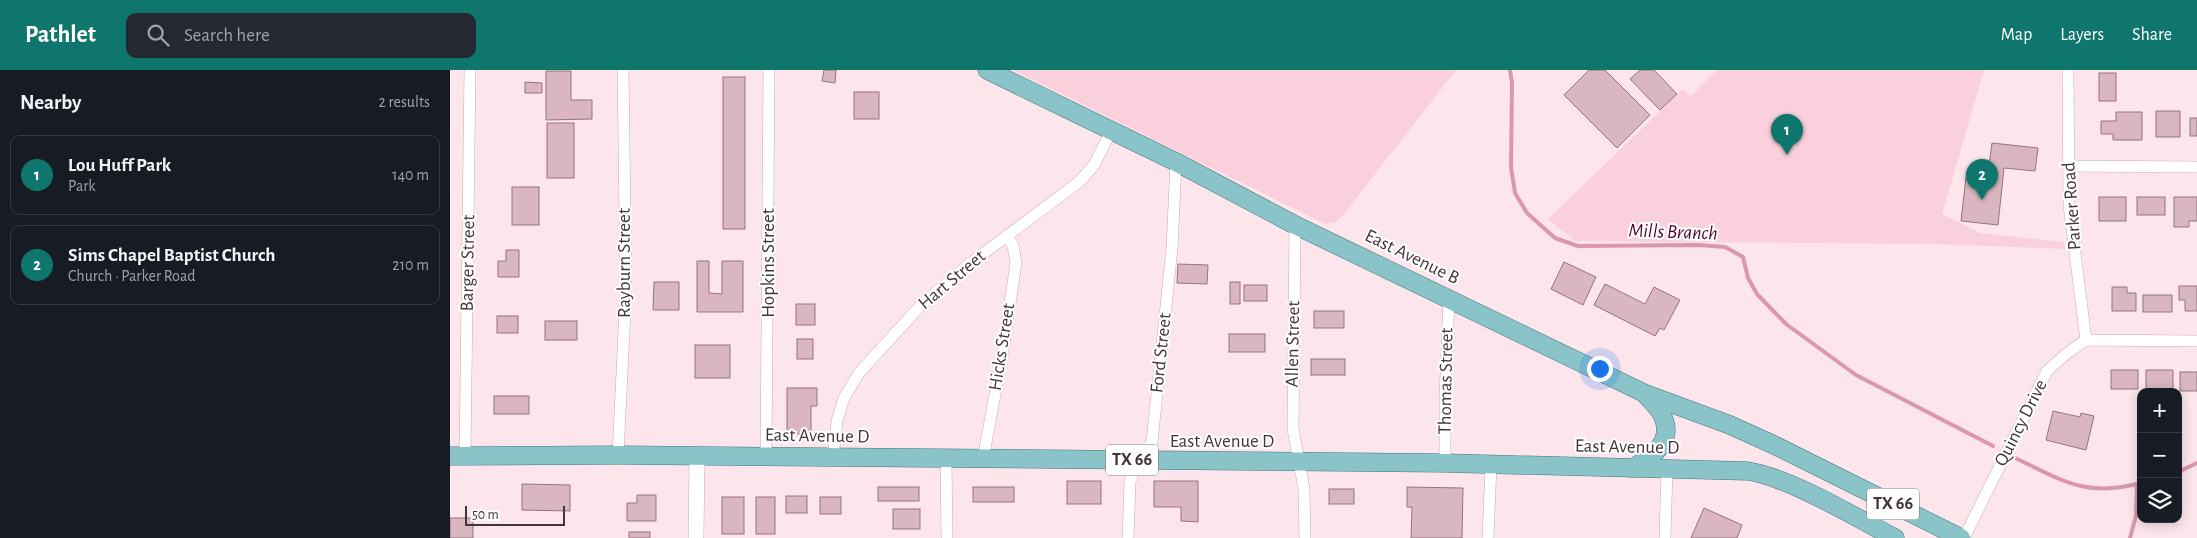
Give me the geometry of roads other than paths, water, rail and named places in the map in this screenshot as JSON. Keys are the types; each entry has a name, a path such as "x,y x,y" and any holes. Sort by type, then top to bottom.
{"main road":[{"name":"East Avenue B","path":"987,70 1176,162 1294,225 1646,394 1730,425 1962,538"},
{"path":"1633,468 1659,450 1665,438 1666,427 1663,416 1646,394"},
{"name":"East Avenue D","path":"458,456 618,455 1139,460 1445,464 1748,471 1809,494 1895,538"}],"street":[{"name":"Barger Street","path":"458,456 470,70"},
{"name":"Rayburn Street","path":"618,455 626,290 623,70"},
{"name":"Hopkins Street","path":"766,457 769,70"},
{"name":"Parker Road","path":"2068,70 2069,204 2086,340"},
{"name":"Hart Street","path":"833,457 837,421 844,398 859,373 922,304 1007,235 1078,182 1094,165 1111,131"},
{"name":"Ford Street","path":"1128,538 1130,482 1139,460 1152,442 1172,248 1176,162"},
{"path":"2068,166 2197,167"},
{"name":"Allen Street","path":"1294,225 1293,429 1304,489 1305,538"},
{"name":"Hicks Street","path":"983,459 1002,357 1016,263 1013,246 1007,235"},
{"name":"Thomas Street","path":"1445,464 1445,398 1449,298"},
{"path":"2086,340 2197,341"},
{"name":"Quincy Drive","path":"1962,538 2047,371 2086,340"},
{"path":"696,538 697,456"},
{"path":"946,458 947,538"},
{"path":"1488,538 1491,466"},
{"path":"1665,538 1667,469"}],"waterway":[{"name":"Mills Branch","path":"1510,70 1512,83 1511,167 1515,193 1527,213 1555,238 1578,246 1699,245 1725,247 1743,257 1748,278 1757,294 1786,324 1856,375 1993,446"},
{"name":"Mills Branch","path":"2013,457 2074,484 2104,488 2137,484"},
{"name":"Mills Branch","path":"2182,470 2197,463"},
{"name":"Mills Branch","path":"2130,538 2136,516 2137,484"}],"place":[{"name":"Lou Huff Park","path":"1787,155"},
{"name":"Sims Chapel Baptist Church","path":"1982,200"}]}
